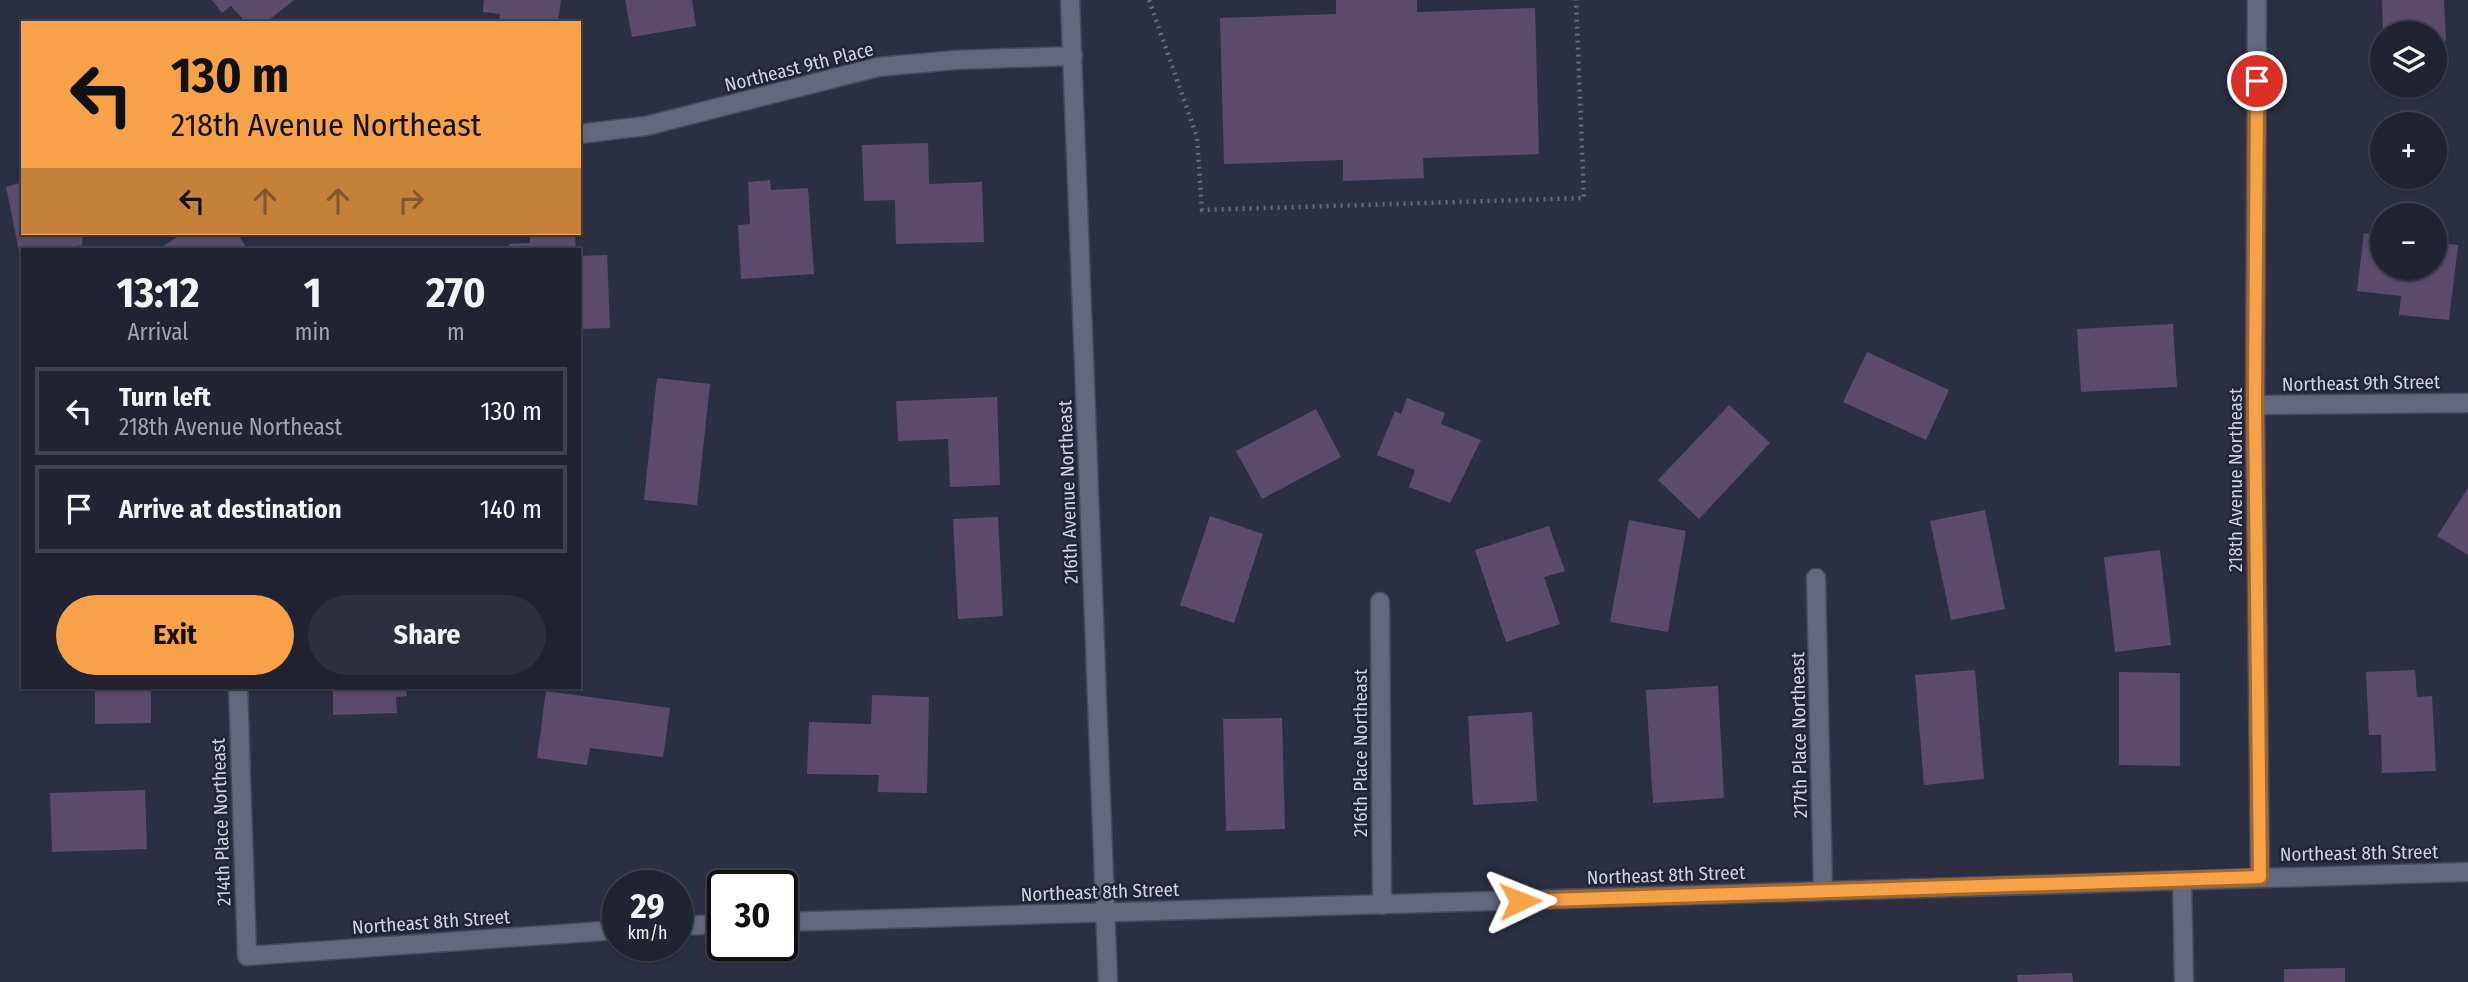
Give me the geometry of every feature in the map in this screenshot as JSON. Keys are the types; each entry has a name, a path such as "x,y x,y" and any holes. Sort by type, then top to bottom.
{"street":[{"name":"216th Avenue Northeast","path":"1070,0 1108,982"},
{"name":"218th Avenue Northeast","path":"2258,0 2255,405 2260,877"},
{"name":"Northeast 9th Place","path":"581,134 646,126 877,67 955,60 1073,56"},
{"name":"Northeast 9th Street","path":"2255,405 2468,402"},
{"name":"217th Place Northeast","path":"1816,578 1823,891"},
{"name":"216th Place Northeast","path":"1380,602 1382,905"},
{"name":"214th Place Northeast","path":"238,689 247,956"},
{"name":"Northeast 8th Street","path":"798,922 2468,872"},
{"path":"2182,881 2184,982"},
{"name":"Northeast 8th Street","path":"247,956 602,931"}],"path":[{"path":"1149,0 1197,137 1202,210 1584,198 1576,0"}],"building":[{"path":"212,0 294,0 268,21 244,21 231,6 222,13"},
{"path":"484,0 561,0 558,21 499,21 500,14 483,12"},
{"path":"625,0 692,0 696,26 632,37"},
{"path":"1336,0 1417,0 1417,12 1535,8 1539,154 1423,158 1424,178 1343,181 1343,160 1224,164 1220,18 1336,14"},
{"path":"2382,0 2444,0 2445,21 2383,21"},
{"path":"928,143 929,184 982,182 984,242 896,244 895,200 864,201 862,145"},
{"path":"770,180 771,190 808,188 814,274 741,279 738,225 750,224 748,182"},
{"path":"21,183 21,235 83,235 82,245 64,248 21,248 20,256 6,187"},
{"path":"2364,233 2370,234 2370,280 2447,280 2447,244 2458,245 2449,320 2399,315 2401,296 2357,291"},
{"path":"181,235 238,235 247,248 160,248"},
{"path":"529,235 575,235 576,248 509,248 509,244 530,243"},
{"path":"607,255 610,328 581,329 581,256"},
{"path":"2173,324 2177,387 2081,392 2077,329"},
{"path":"1867,352 1949,390 1926,440 1843,402"},
{"path":"657,378 710,384 697,505 644,500"},
{"path":"997,397 1000,485 950,487 948,439 898,441 896,401"},
{"path":"1407,398 1445,413 1441,424 1481,440 1450,503 1409,487 1415,470 1377,455 1395,411 1401,414"},
{"path":"1729,405 1770,443 1699,519 1658,480"},
{"path":"1316,409 1341,457 1262,499 1236,451"},
{"path":"2468,488 2468,555 2437,536"},
{"path":"1985,510 2005,609 1951,620 1930,521"},
{"path":"1210,516 1263,534 1234,623 1180,605"},
{"path":"998,517 1003,616 958,619 953,519"},
{"path":"1629,520 1686,531 1668,632 1610,622"},
{"path":"1549,526 1565,571 1544,577 1560,624 1506,642 1475,550"},
{"path":"2160,550 2171,645 2115,652 2104,557"},
{"path":"1975,670 1984,779 1924,785 1915,675"},
{"path":"2415,670 2417,697 2432,696 2436,771 2382,773 2381,735 2369,735 2366,672"},
{"path":"2119,672 2180,673 2180,766 2119,765"},
{"path":"1718,686 1724,798 1653,803 1646,690"},
{"path":"95,689 151,689 151,723 95,724"},
{"path":"333,689 406,689 407,696 396,697 397,713 333,715"},
{"path":"546,691 670,708 663,757 590,748 587,765 537,758"},
{"path":"872,695 929,697 927,793 878,792 879,775 807,774 809,722 871,724"},
{"path":"1532,712 1537,801 1473,805 1468,716"},
{"path":"1282,718 1285,829 1226,831 1223,719"},
{"path":"145,790 147,849 52,852 50,793"},
{"path":"2345,968 2345,982 2284,982 2284,969"},
{"path":"2072,973 2073,982 2018,982 2017,975"}],"route":[{"path":"1520,901 2260,877 2255,405 2257,81"}]}
